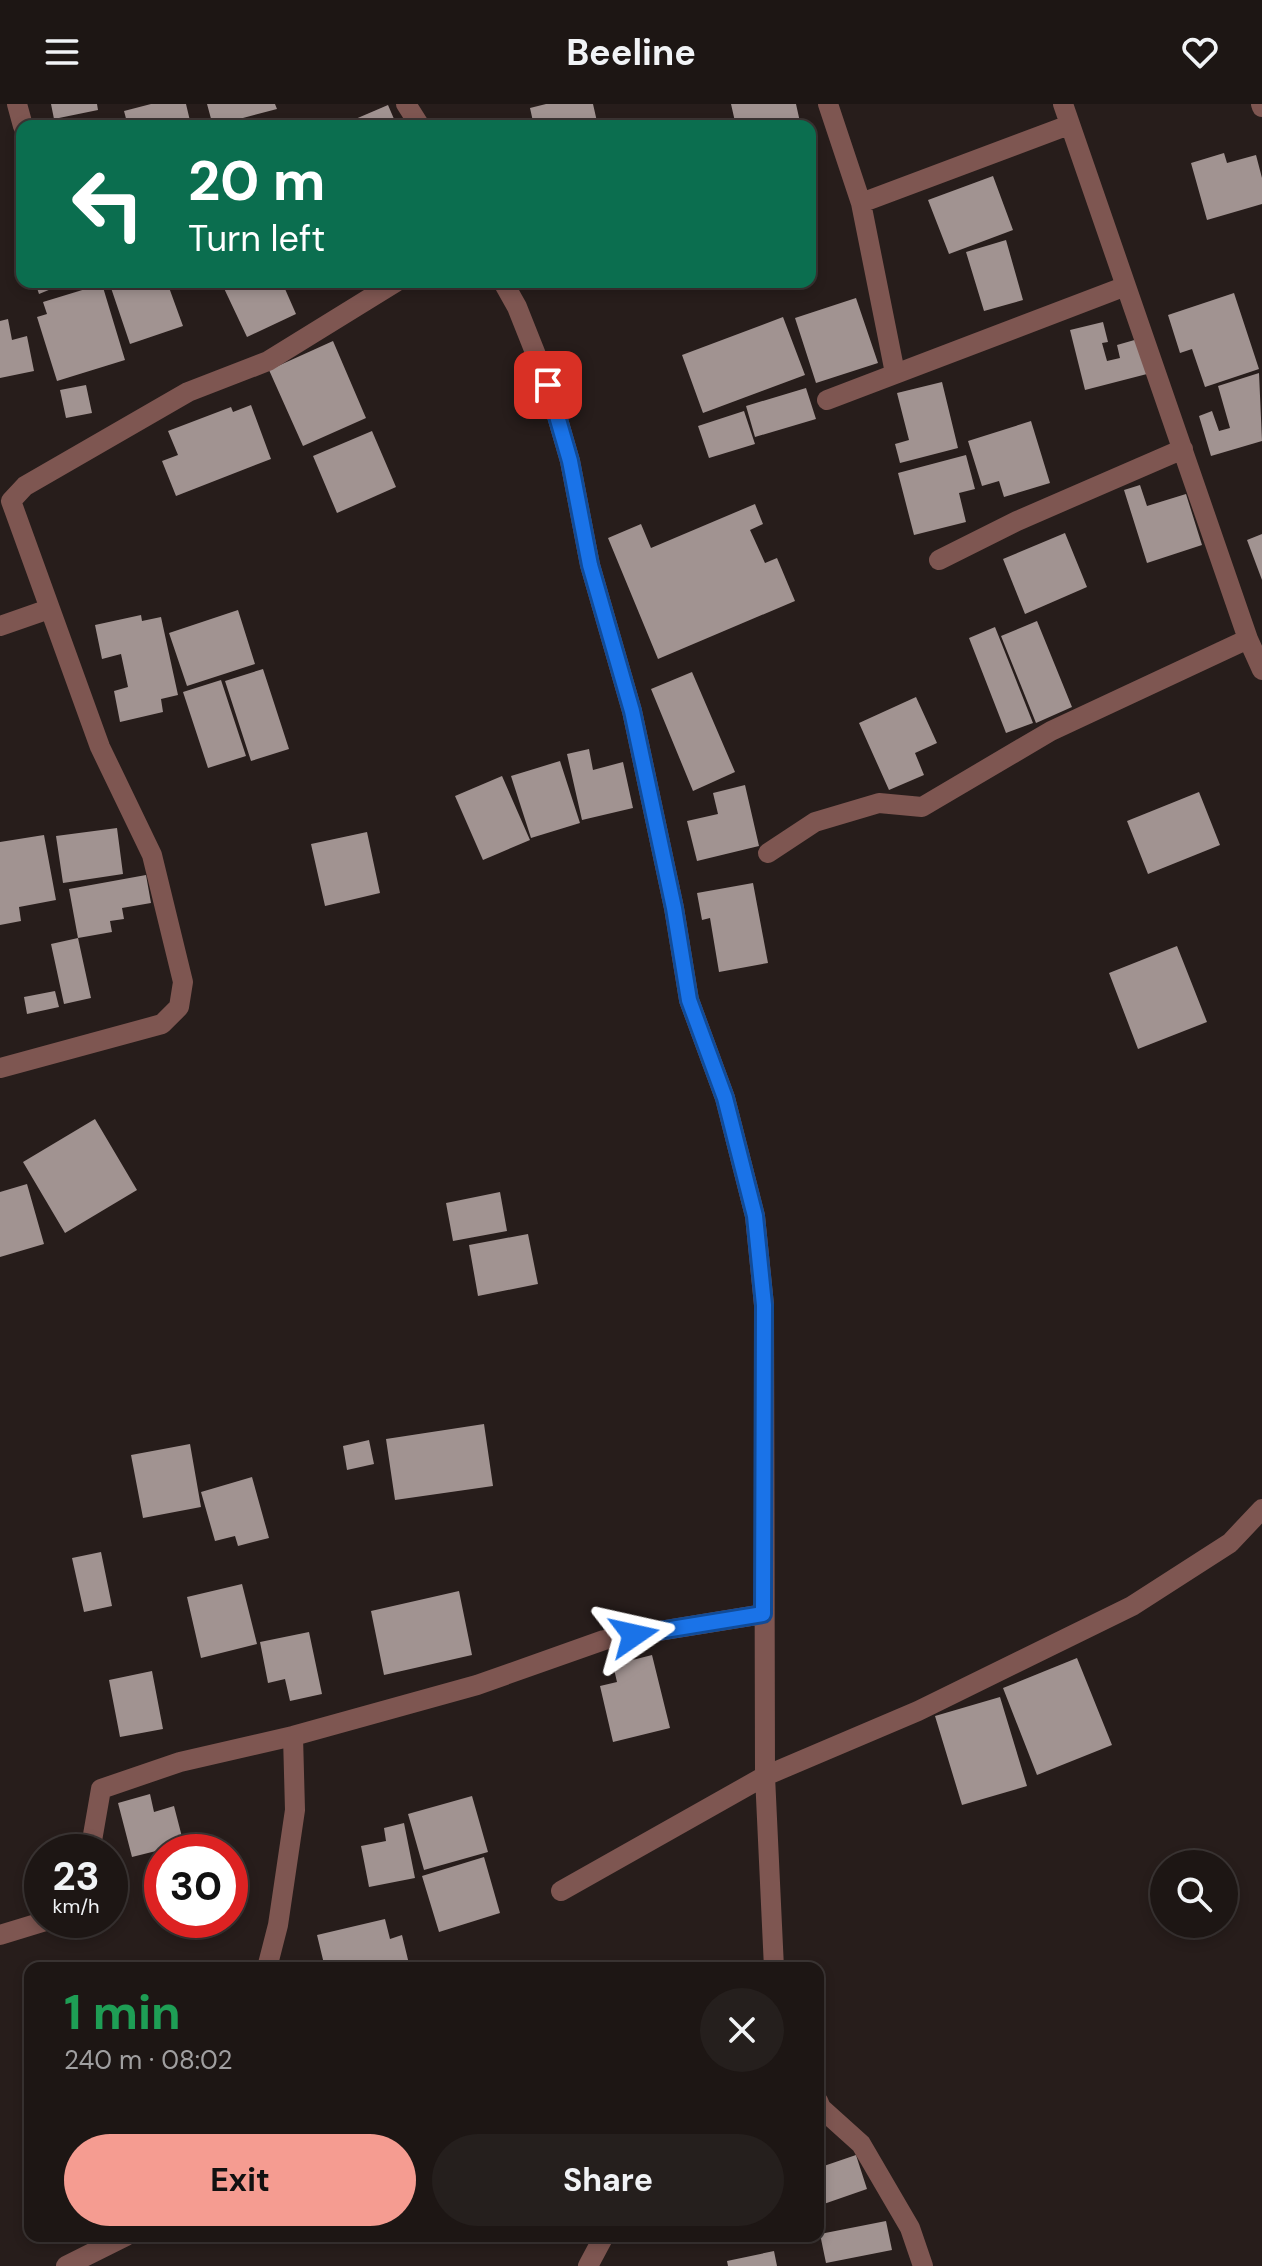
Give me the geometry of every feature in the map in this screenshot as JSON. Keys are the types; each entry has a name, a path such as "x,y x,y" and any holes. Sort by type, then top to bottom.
{"street":[{"path":"828,104 861,203 895,373"},
{"path":"1063,104 1248,639 1262,670"},
{"path":"861,203 1069,125"},
{"path":"827,400 1126,286"},
{"path":"0,1068 162,1024 179,1007 183,982 152,855 100,747 11,501 25,486 188,392 268,361 386,288"},
{"path":"506,288 548,385 570,461 590,565 632,711 674,908 689,1000 725,1098 755,1216 764,1305 765,1776 774,1962"},
{"path":"939,560 1017,521 1183,449"},
{"path":"0,626 49,609"},
{"path":"768,853 815,822 879,803 922,807 1051,731 1248,639"},
{"path":"561,1891 765,1776 918,1711 1132,1606 1230,1543 1262,1509"},
{"path":"93,1834 101,1789 180,1762 293,1736 477,1685 604,1640 763,1614"},
{"path":"269,1962 278,1925 295,1810 293,1736"},
{"path":"0,1935 24,1928"},
{"path":"824,2107 861,2144 910,2228 923,2266"},
{"path":"66,2266 114,2242"},
{"path":"588,2266 601,2242"}],"building":[{"path":"51,104 97,104 98,110 54,119"},
{"path":"151,104 186,104 190,120 126,120 124,111"},
{"path":"207,104 275,104 277,109 236,120 211,120"},
{"path":"546,104 593,104 597,120 533,120 530,108"},
{"path":"731,104 796,104 800,120 735,120"},
{"path":"388,105 394,120 353,120"},
{"path":"1224,153 1227,163 1256,155 1262,178 1262,204 1207,220 1191,163"},
{"path":"993,176 1013,230 949,254 928,200"},
{"path":"1006,240 1023,300 984,311 966,252"},
{"path":"37,288 54,288 39,294"},
{"path":"89,288 103,288 125,360 57,381 37,317 47,314 43,302"},
{"path":"111,288 169,288 183,326 130,344"},
{"path":"224,288 285,288 296,314 247,337"},
{"path":"1234,293 1259,369 1205,387 1192,349 1180,353 1168,315"},
{"path":"856,298 878,363 816,383 795,318"},
{"path":"783,317 805,375 703,413 682,355"},
{"path":"8,319 12,340 27,336 34,371 0,378 0,321"},
{"path":"1103,322 1108,342 1102,343 1107,361 1120,358 1117,345 1138,339 1147,374 1085,390 1070,330"},
{"path":"333,341 366,418 303,446 269,370"},
{"path":"1259,373 1262,441 1211,456 1199,416 1212,411 1219,431 1230,428 1218,386"},
{"path":"942,382 958,448 900,463 895,444 909,440 897,393"},
{"path":"86,385 92,413 66,418 60,390"},
{"path":"806,388 816,419 755,437 746,406"},
{"path":"251,405 271,459 176,496 162,461 178,455 168,431 231,407 233,412"},
{"path":"744,411 755,444 709,458 698,426"},
{"path":"1031,421 1050,483 1004,497 999,481 982,486 968,441"},
{"path":"372,431 396,487 337,513 313,456"},
{"path":"966,455 975,489 959,493 966,522 914,535 898,473"},
{"path":"1140,485 1147,506 1186,494 1202,545 1147,563 1124,490"},
{"path":"755,504 763,524 750,530 765,563 777,558 795,601 658,659 608,538 641,524 651,548"},
{"path":"1065,533 1087,587 1025,614 1003,559"},
{"path":"1262,534 1262,580 1247,540"},
{"path":"238,610 255,664 187,686 169,633"},
{"path":"141,615 142,621 161,617 178,695 161,699 163,712 120,722 114,691 128,687 121,654 102,659 95,625"},
{"path":"1037,621 1072,707 1036,723 1001,636"},
{"path":"995,627 1033,723 1006,733 969,638"},
{"path":"263,669 289,749 251,761 225,681"},
{"path":"692,672 735,772 693,791 651,689"},
{"path":"221,680 246,756 208,768 183,692"},
{"path":"916,697 937,743 915,753 924,775 889,790 859,723"},
{"path":"589,749 593,770 623,762 633,808 582,820 567,754"},
{"path":"560,761 580,823 531,838 511,776"},
{"path":"502,776 530,840 483,860 455,796"},
{"path":"745,785 759,846 697,861 687,821 718,814 713,793"},
{"path":"1199,792 1220,845 1148,874 1127,821"},
{"path":"117,828 123,874 63,883 56,836"},
{"path":"367,832 380,893 325,906 311,844"},
{"path":"44,835 56,900 19,907 21,921 0,925 0,842"},
{"path":"146,875 151,903 122,908 124,919 110,921 112,932 78,938 69,889"},
{"path":"753,883 768,963 719,972 710,918 702,920 697,893"},
{"path":"78,938 91,998 64,1004 51,944"},
{"path":"1177,946 1207,1022 1138,1049 1109,973"},
{"path":"55,991 59,1007 27,1014 24,997"},
{"path":"95,1119 137,1190 65,1233 23,1162"},
{"path":"27,1184 44,1244 0,1257 0,1192"},
{"path":"500,1192 507,1231 453,1241 446,1203"},
{"path":"528,1234 538,1284 478,1296 469,1245"},
{"path":"484,1424 493,1486 395,1500 386,1439"},
{"path":"369,1440 374,1464 347,1470 343,1446"},
{"path":"190,1444 201,1507 143,1518 131,1455"},
{"path":"252,1477 269,1538 238,1546 235,1536 215,1541 201,1492"},
{"path":"101,1552 112,1606 84,1612 72,1558"},
{"path":"242,1584 257,1644 201,1658 187,1597"},
{"path":"459,1591 472,1655 384,1675 371,1611"},
{"path":"309,1632 322,1694 290,1701 285,1679 268,1683 260,1642"},
{"path":"652,1655 670,1728 613,1742 600,1686 617,1682 613,1665"},
{"path":"1077,1658 1112,1745 1037,1775 1003,1688"},
{"path":"152,1671 163,1729 120,1737 109,1680"},
{"path":"1000,1697 1027,1786 962,1805 935,1716"},
{"path":"150,1794 154,1812 174,1806 181,1834 144,1834 144,1854 132,1857 118,1803"},
{"path":"472,1796 488,1852 424,1870 408,1814"},
{"path":"404,1823 415,1878 369,1887 361,1846 386,1841 384,1828"},
{"path":"484,1857 500,1913 439,1932 422,1876"},
{"path":"385,1919 390,1939 402,1935 409,1962 324,1962 317,1935"},
{"path":"856,2155 867,2189 824,2204 824,2166"},
{"path":"886,2221 892,2250 826,2263 822,2242 824,2233"},
{"path":"774,2251 777,2266 728,2266 727,2261"}],"route":[{"path":"548,385 570,461 590,565 632,711 674,908 689,1000 725,1098 755,1216 764,1305 763,1614 634,1635"}]}
